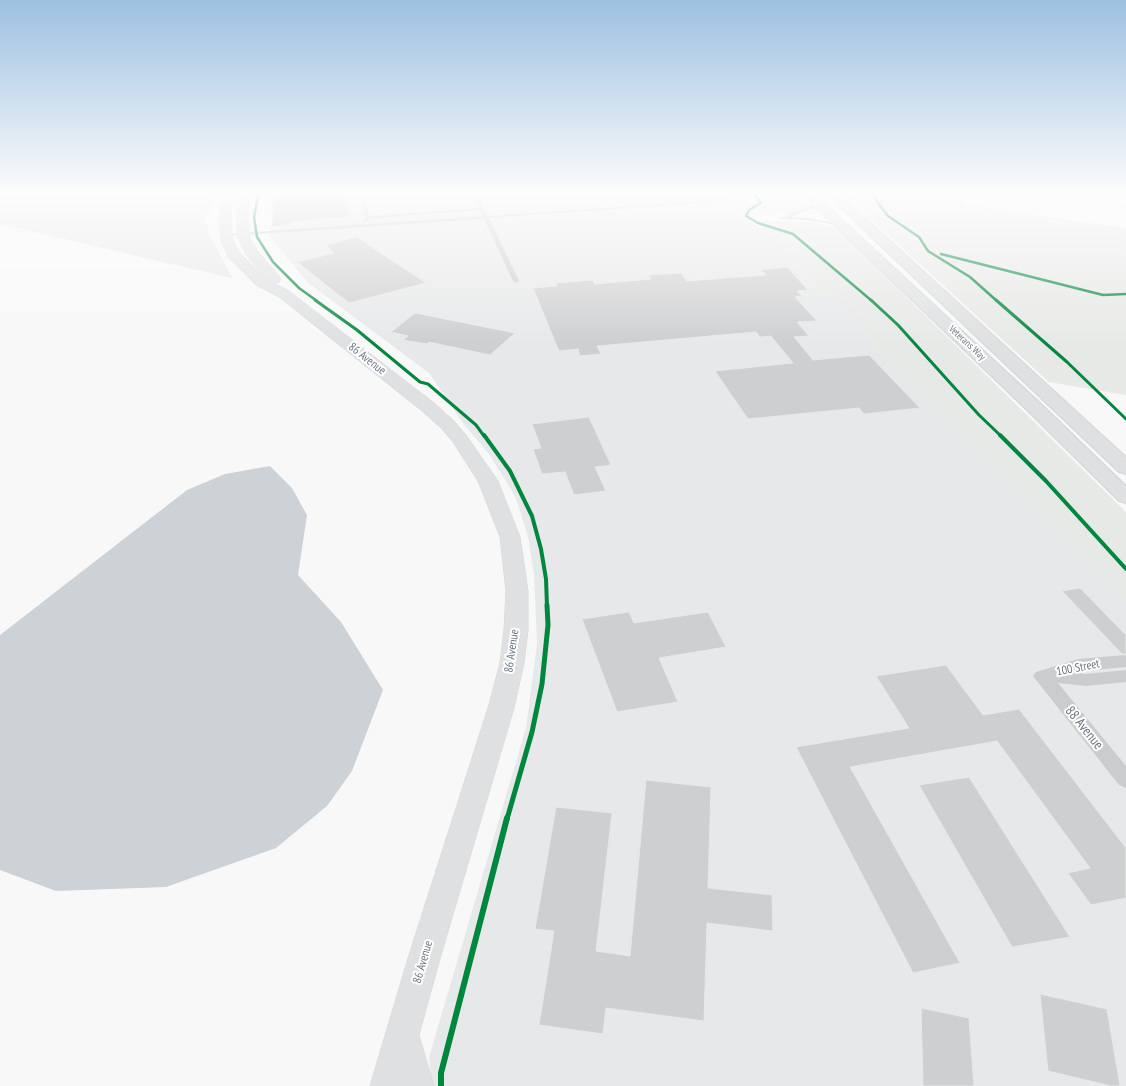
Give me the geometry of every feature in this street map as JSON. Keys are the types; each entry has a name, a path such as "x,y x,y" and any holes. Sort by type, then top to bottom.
{"main road":[{"name":"Veterans Way","path":"860,243 1034,407 1126,497"},
{"name":"Veterans Way","path":"876,243 1126,468"}],"street":[{"name":"86 Avenue","path":"228,243 240,263 261,282 284,294 428,407 460,439 491,488 510,537 517,592 516,630 512,663 505,693 402,1033 388,1086"},
{"name":"86 Avenue","path":"247,243 252,253 277,282 284,294"},
{"name":"100 Street","path":"1042,676 1078,665 1126,661"},
{"name":"100 Street","path":"1042,676 1086,680 1126,676"},
{"name":"88 Avenue","path":"1042,676 1126,780"},
{"path":"402,1033 416,1086"}],"lane":[{"path":"497,243 516,281"}],"shaded area":[{"path":"80,243 214,243 232,278"},
{"path":"275,243 773,243 821,293 834,292 871,333 875,347 1126,580 1126,1086 432,1086 429,1057 526,728 537,644 534,574 528,537 518,504 512,491 489,454 463,423 429,373 307,282"},
{"path":"773,243 851,243 1126,512 1126,604 875,347 871,333 834,293 821,293"},
{"path":"896,243 1126,243 1126,395 1049,382"},
{"path":"270,466 292,488 307,515 298,575 341,622 383,690 352,771 327,806 276,848 166,887 56,891 0,870 0,635 187,490 225,474"}],"building":[{"path":"335,243 366,243 426,283 349,303 297,262 334,253 326,245"},
{"path":"787,267 808,290 797,291 802,296 795,297 817,321 797,322 809,336 794,337 813,360 869,355 920,408 864,414 859,408 748,419 715,371 793,363 771,336 760,337 756,332 597,346 601,354 580,356 578,349 559,351 533,288 557,286 556,283 593,280 595,284 651,279 648,275 681,273 687,281 766,275 761,270"},
{"path":"415,313 515,333 490,355 429,342 427,344 403,340 408,336 391,332"},
{"path":"589,417 611,465 595,467 606,491 574,495 565,472 542,474 533,449 541,448 532,424"},
{"path":"1080,588 1126,635 1126,654 1122,654 1062,591"},
{"path":"629,612 634,623 708,612 726,647 659,658 678,702 617,712 582,619"},
{"path":"946,665 983,715 1019,709 1126,848 1126,898 1091,905 1068,873 1090,868 997,741 850,767 960,963 913,973 796,747 909,728 876,676"},
{"path":"969,777 1070,937 1012,947 919,785"},
{"path":"646,780 711,787 708,888 772,895 773,931 707,923 704,1021 606,1008 603,1034 539,1025 554,931 535,929 556,807 612,813 596,951 630,956"},
{"path":"1040,994 1107,1009 1120,1086 1111,1086 1048,1071"},
{"path":"921,1008 969,1018 974,1086 923,1086"}],"cycle path":[{"path":"261,243 273,262 299,288 357,330 420,382 428,384 476,425 510,471 532,516 541,549 546,579 548,625 542,684 532,732 511,803 441,1073 441,1086"},
{"path":"803,243 898,325 979,415 1046,481 1126,569"},
{"path":"923,243 928,251 970,277 1067,362 1126,419"},
{"path":"941,254 1103,295 1126,294"}]}
